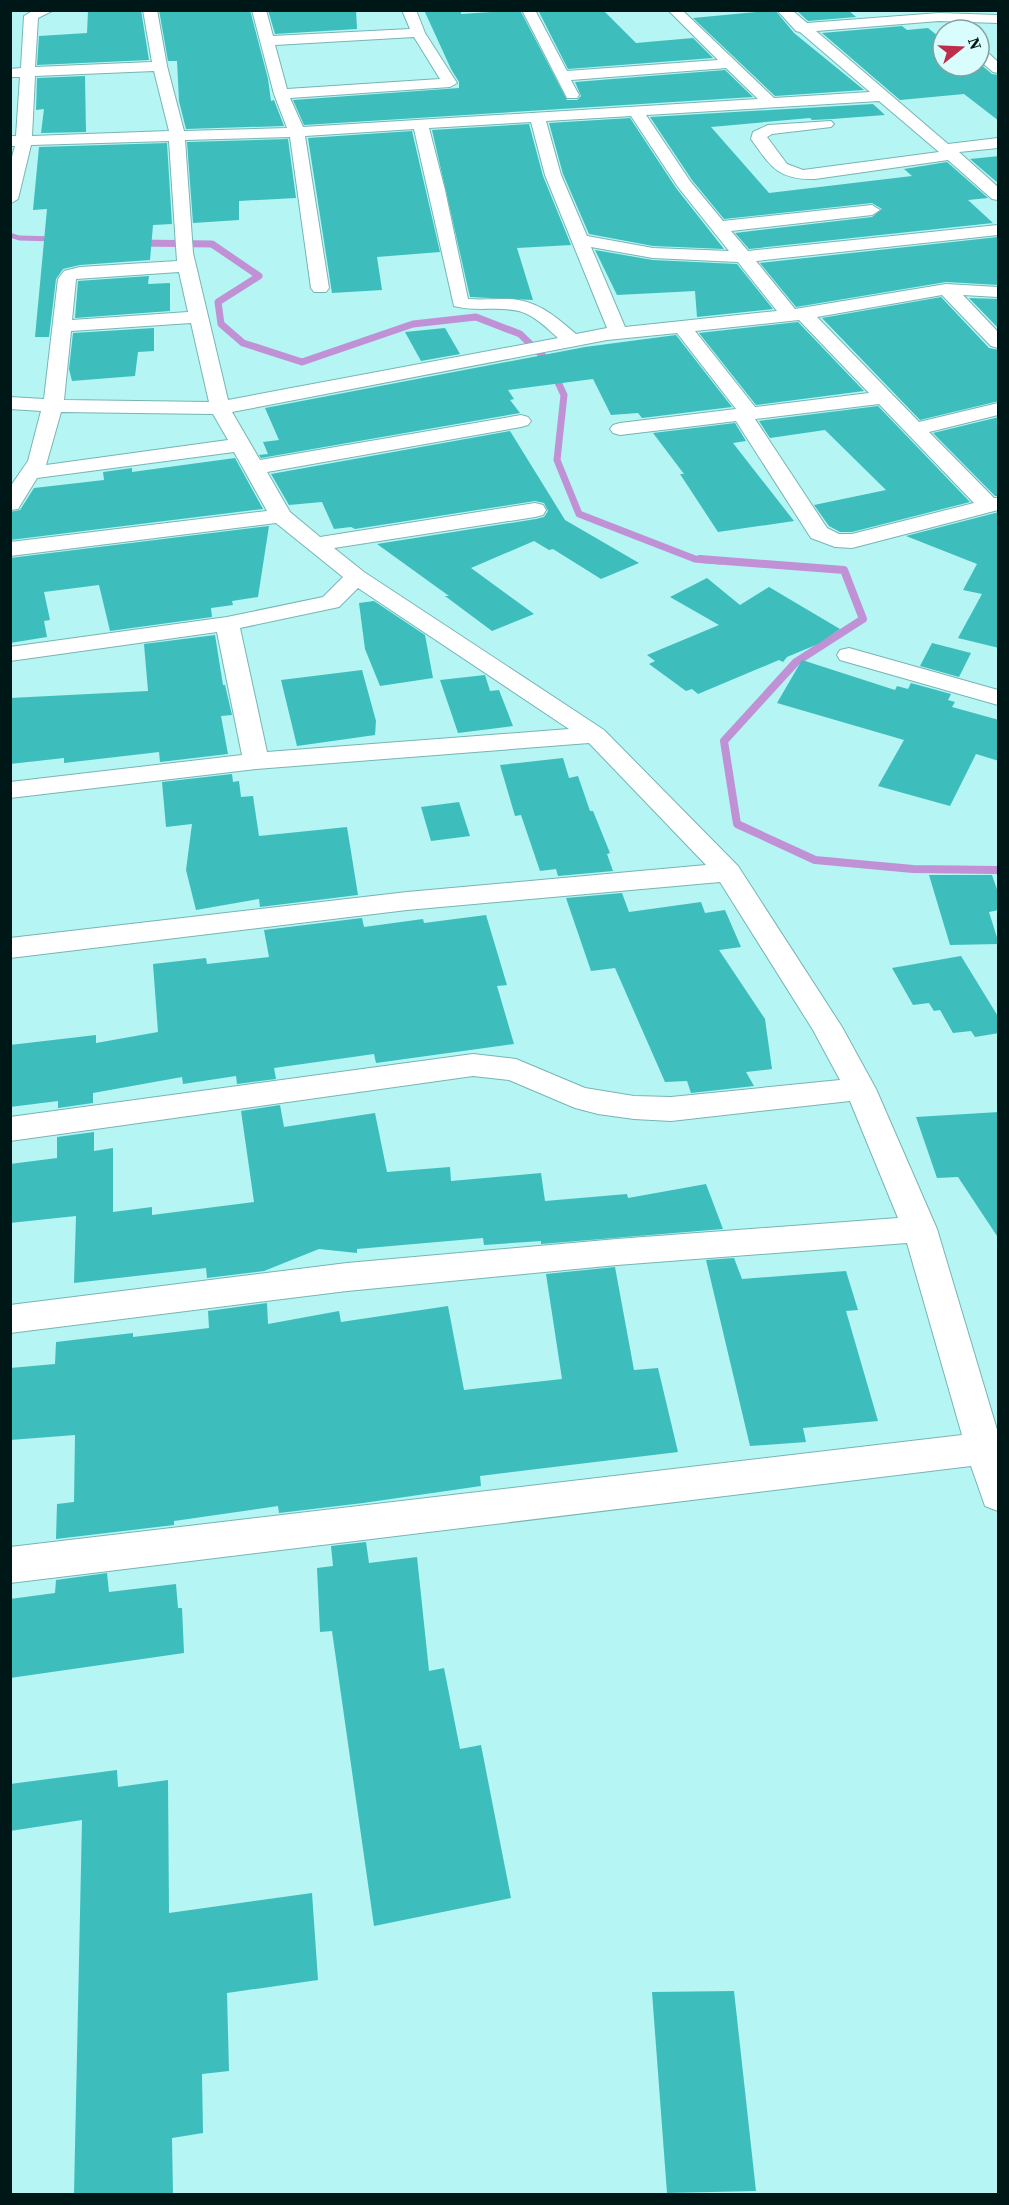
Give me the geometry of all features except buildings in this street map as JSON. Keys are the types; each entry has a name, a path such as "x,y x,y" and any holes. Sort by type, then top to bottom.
{"street":[{"path":"10,199 28,72 31,16 48,10"},
{"path":"150,10 160,66 176,126 186,260 220,408 239,445 281,516 356,578 595,735 728,872 828,1027 860,1089 920,1229 999,1494"},
{"path":"259,10 281,94 297,132 321,288"},
{"path":"410,10 418,33 455,92 470,121"},
{"path":"528,10 582,115"},
{"path":"674,10 771,103"},
{"path":"783,10 801,28 999,195"},
{"path":"801,28 933,14 999,19"},
{"path":"267,41 418,33"},
{"path":"562,76 729,63"},
{"path":"10,73 160,66"},
{"path":"281,94 455,92"},
{"path":"17,141 297,132 881,96"},
{"path":"636,112 684,184 744,257 797,315 994,505"},
{"path":"537,117 553,175 618,333"},
{"path":"420,124 437,190 460,302 514,304 531,308 564,342"},
{"path":"826,124 768,130 759,135 759,139 788,174 803,175 999,143"},
{"path":"828,172 904,241"},
{"path":"719,227 880,218"},
{"path":"580,240 653,253 744,257 999,230"},
{"path":"10,504 38,461 53,405 67,279 74,273 186,260"},
{"path":"946,289 999,342"},
{"path":"10,403 111,408 220,408 618,333 797,315 946,289 999,292"},
{"path":"62,326 199,317"},
{"path":"682,327 746,414 819,533 825,537 841,542 852,542 994,505"},
{"path":"620,429 884,397"},
{"path":"915,429 999,409"},
{"path":"253,468 522,421"},
{"path":"30,473 239,445"},
{"path":"315,544 535,510"},
{"path":"10,549 281,516"},
{"path":"10,654 226,624 331,602 356,578"},
{"path":"226,624 256,762"},
{"path":"849,655 999,698"},
{"path":"10,790 256,762 595,735"},
{"path":"10,948 407,901 728,872"},
{"path":"10,1129 473,1065 496,1064 520,1070 574,1096 608,1105 641,1108 671,1109 860,1089"},
{"path":"10,1319 347,1277 617,1252 920,1229"},
{"path":"10,1565 986,1448"}],"waterway":[{"path":"10,235 19,238 57,239"},
{"path":"139,243 212,244 259,276 218,302 221,324 243,343 302,362 413,324 476,317 520,334 548,361 564,395 557,460 579,514 695,559 720,561"},
{"path":"700,559 844,570 863,619 796,662 724,741 737,824 815,860 913,869 998,870"}]}
